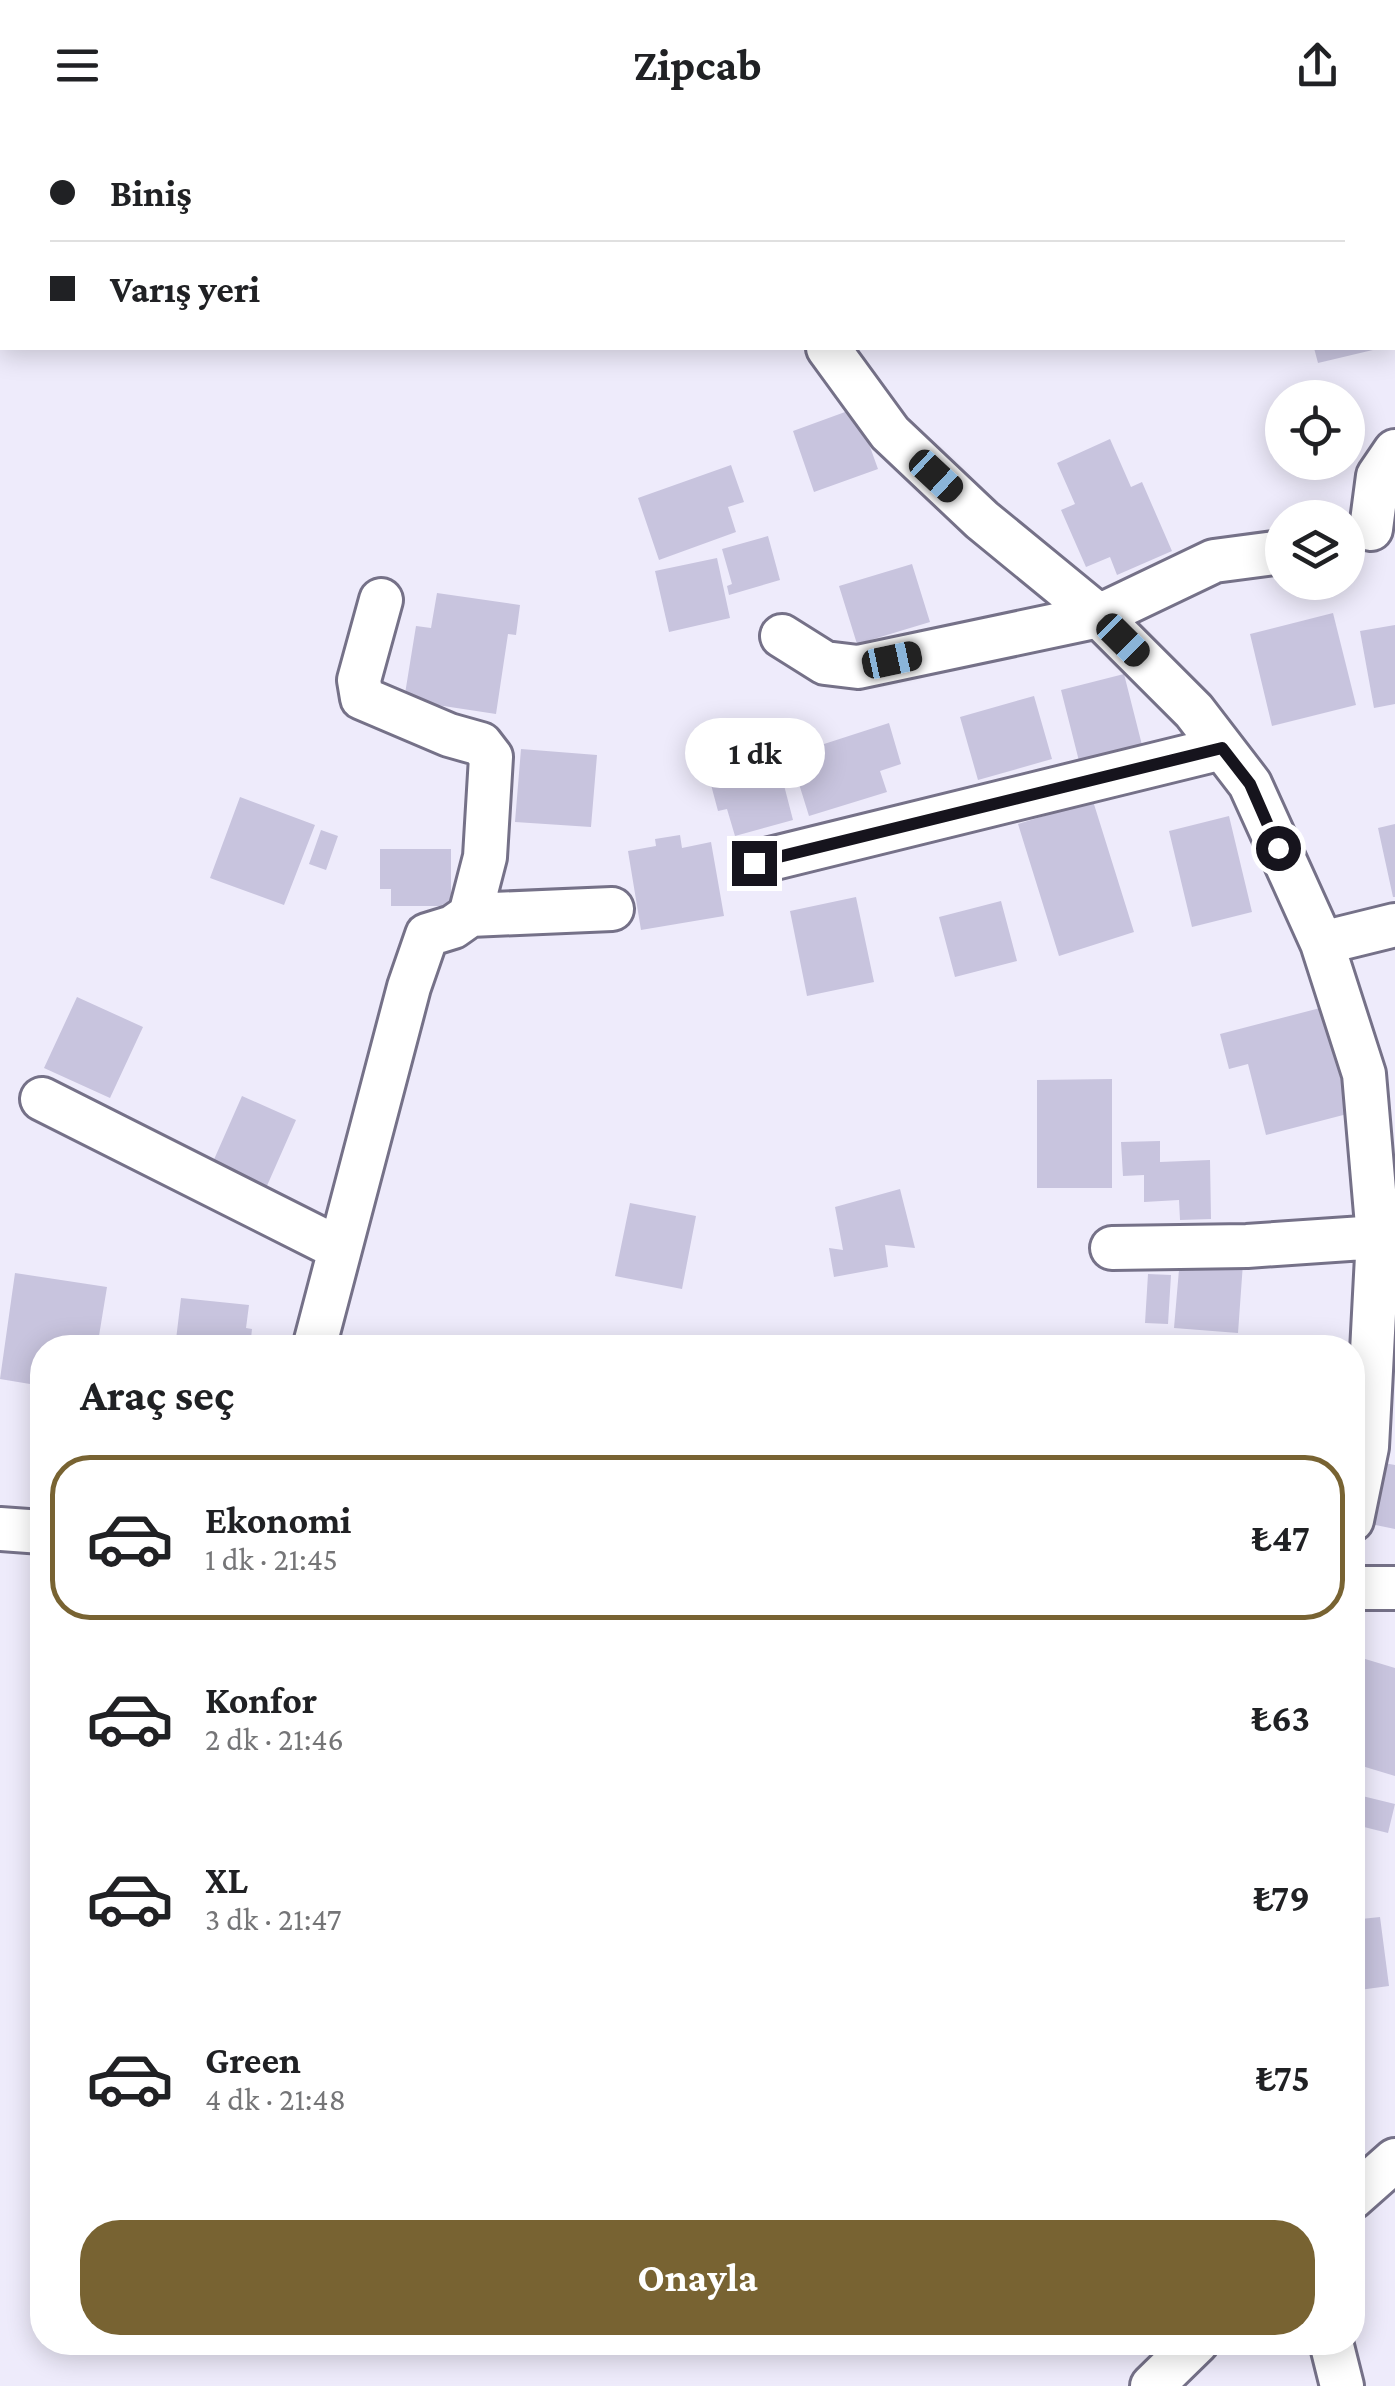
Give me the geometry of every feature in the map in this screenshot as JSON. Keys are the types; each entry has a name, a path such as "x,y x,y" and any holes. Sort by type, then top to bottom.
{"street":[{"path":"829,350 890,434 982,520 1099,616 1194,711 1250,784 1322,943 1364,1074 1378,1238 1365,1456"},
{"path":"1371,529 1378,476 1395,451"},
{"path":"782,636 825,662 858,667 1099,616 1214,561 1265,554"},
{"path":"381,600 359,680 362,698 481,744 491,758 486,857 470,915"},
{"path":"754,863 1222,748"},
{"path":"317,1335 409,987 427,935 470,915 612,909"},
{"path":"1322,943 1395,925"},
{"path":"42,1099 340,1249"},
{"path":"1112,1248 1247,1246 1378,1238"},
{"path":"0,1529 30,1531"},
{"path":"1365,1588 1395,1588"},
{"path":"1365,2187 1395,2160"},
{"path":"1152,2386 1184,2355"},
{"path":"1334,2355 1342,2386"}],"building":[{"path":"1315,350 1373,350 1318,363"},
{"path":"856,408 878,469 814,492 793,431"},
{"path":"1110,439 1131,487 1142,482 1172,551 1117,575 1110,557 1086,567 1061,510 1075,504 1057,463"},
{"path":"731,465 744,502 728,507 736,532 659,560 638,498"},
{"path":"768,536 780,580 729,595 727,586 732,584 722,549"},
{"path":"717,558 730,618 669,632 655,571"},
{"path":"912,564 930,622 857,644 839,586"},
{"path":"437,593 520,605 516,635 508,634 496,714 404,700 416,626 431,628"},
{"path":"1333,613 1356,705 1272,726 1250,634"},
{"path":"1395,625 1395,704 1374,708 1360,631"},
{"path":"1124,674 1142,745 1079,761 1061,690"},
{"path":"1034,696 1052,759 978,780 960,717"},
{"path":"889,723 901,764 880,771 887,792 809,816 790,755"},
{"path":"781,746 786,765 779,766 793,820 735,836 727,809 718,811 706,766"},
{"path":"521,749 597,755 591,827 515,822"},
{"path":"240,797 315,825 284,905 210,878"},
{"path":"1093,801 1134,932 1059,956 1018,824"},
{"path":"1229,816 1252,912 1192,927 1169,831"},
{"path":"1395,824 1395,897 1393,897 1378,828"},
{"path":"321,830 338,836 326,870 309,864"},
{"path":"680,835 682,848 711,842 724,916 641,930 628,851 656,846 655,839"},
{"path":"380,849 451,849 451,906 391,906 391,889 380,889"},
{"path":"856,897 874,982 807,996 790,911"},
{"path":"1001,901 1017,961 955,977 939,917"},
{"path":"77,997 143,1027 110,1098 44,1068"},
{"path":"1324,1007 1351,1113 1266,1135 1248,1064 1229,1069 1220,1034"},
{"path":"1112,1079 1112,1188 1037,1188 1037,1080"},
{"path":"242,1096 296,1120 266,1188 212,1164"},
{"path":"1160,1141 1160,1162 1210,1160 1211,1219 1180,1220 1179,1200 1144,1202 1144,1175 1123,1176 1121,1142"},
{"path":"900,1189 915,1248 885,1245 888,1267 834,1277 829,1248 843,1250 835,1207"},
{"path":"630,1203 696,1216 682,1289 615,1276"},
{"path":"1180,1258 1243,1263 1238,1333 1174,1328"},
{"path":"15,1273 107,1287 99,1335 30,1335 30,1384 0,1379"},
{"path":"1148,1274 1171,1275 1168,1324 1145,1323"},
{"path":"181,1298 249,1305 246,1328 252,1329 251,1335 177,1335"},
{"path":"1373,1461 1395,1465 1395,1529 1365,1523"},
{"path":"1365,1659 1395,1668 1395,1776 1365,1767"},
{"path":"1365,1797 1395,1804 1388,1833 1365,1827"},
{"path":"1380,1917 1389,1986 1365,1989 1365,1919"}],"route":[{"path":"754,863 1222,748 1250,784 1278,848"}]}
